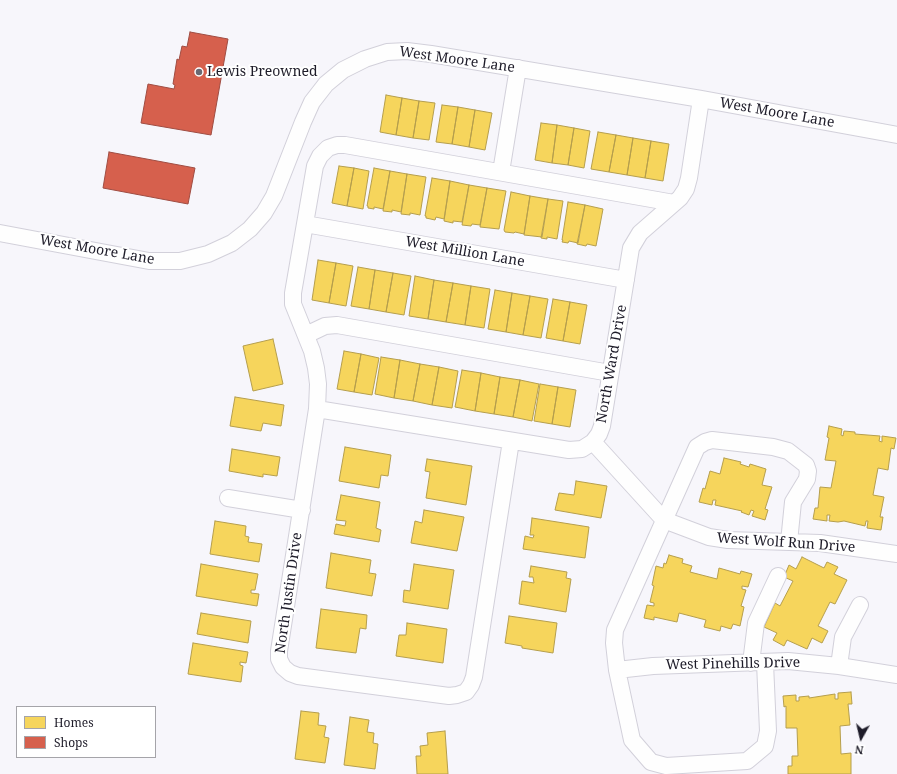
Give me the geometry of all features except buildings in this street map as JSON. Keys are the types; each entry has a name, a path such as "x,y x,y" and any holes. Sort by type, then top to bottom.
{"street":[{"name":"West Moore Lane","path":"0,233 149,261 180,261 208,254 232,243 250,229 264,213 274,196 302,122 312,102 326,84 343,70 365,59 388,52 408,51 518,68 701,99 897,135"},
{"path":"501,172 518,68"},
{"name":"North Ward Drive","path":"318,409 569,450 582,449 593,442 599,434 602,426 631,248 634,240 640,233 680,198 686,189 701,99"},
{"name":"North Justin Drive","path":"511,441 474,677 466,692 458,696 449,696 298,676 290,673 283,667 279,659 279,651 318,409 318,384 316,368 312,351 293,304 293,293 315,166 320,156 328,148 337,145 345,145 674,203"},
{"name":"West Million Lane","path":"305,224 626,280"},
{"path":"306,335 325,326 337,325 610,373"},
{"path":"778,576 756,623 758,663 768,731 765,746 747,761 666,766 651,762 632,740 617,670 614,643 615,630 697,447 712,440 725,440 744,444 773,447 788,451 806,465 808,471 807,479 793,502 789,542"},
{"name":"West Wolf Run Drive","path":"593,442 664,520 709,537 728,540 820,543 897,554"},
{"path":"228,498 302,510"},
{"path":"839,666 843,637 860,605"},
{"name":"West Pinehills Drive","path":"617,670 653,666 788,661 839,666 897,675"}],"place":[{"name":"Lewis Preowned","path":"199,72"}]}
